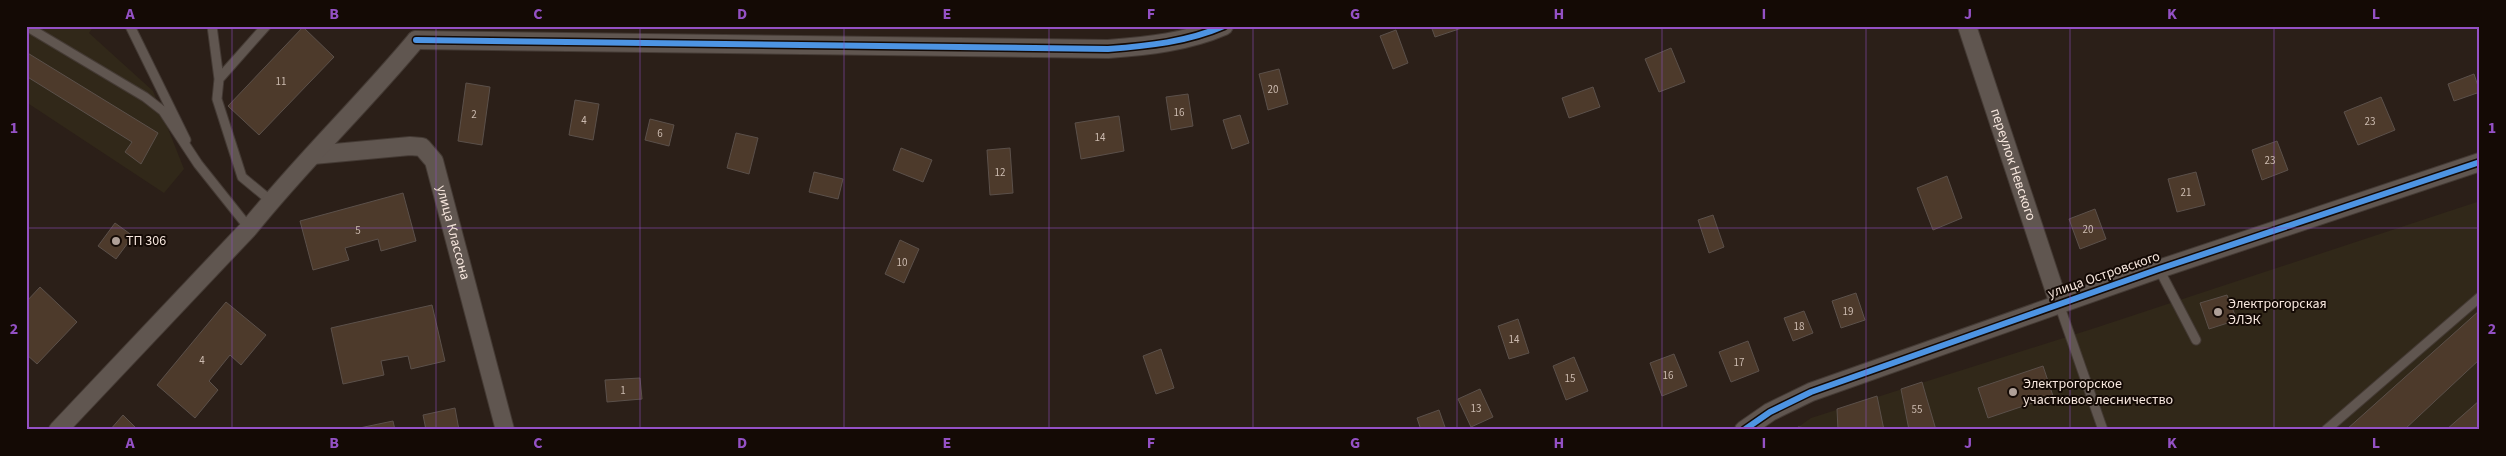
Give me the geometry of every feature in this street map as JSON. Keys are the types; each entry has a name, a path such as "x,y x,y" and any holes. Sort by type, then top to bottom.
{"street":[{"path":"58,430 249,228 271,201 384,78 414,33 1108,50 1159,45 1224,26"},
{"name":"переулок Невского","path":"1967,26 2059,304"},
{"name":"улица Классона","path":"313,155 410,146 422,147 434,161 505,430"},
{"name":"улица Островского","path":"1744,430 1770,412 1811,392 2159,269 2480,162"}],"lane":[{"path":"28,26 145,97 163,110 198,164 249,228"},
{"path":"130,26 198,164"},
{"path":"212,26 219,79 217,98 242,177 271,201"},
{"path":"219,79 266,26"},
{"path":"2159,269 2196,340"},
{"path":"2326,430 2480,298"},
{"path":"2059,304 2103,430"}],"shaded area":[{"path":"26,26 94,26 89,33 153,91 184,169 164,193 26,102"},
{"path":"2480,201 2480,430 1794,430 1811,418 2098,327"}],"building":[{"path":"1431,26 1468,26 1435,37"},
{"path":"303,27 334,57 259,135 228,106"},
{"path":"1396,30 1408,63 1393,69 1380,36"},
{"path":"1671,48 1685,82 1659,92 1645,59"},
{"path":"26,52 158,133 141,164 125,152 132,142 26,76"},
{"path":"1279,69 1288,104 1268,110 1259,74"},
{"path":"2474,74 2480,92 2454,101 2448,84"},
{"path":"466,83 490,87 482,145 458,141"},
{"path":"1593,87 1600,107 1569,118 1562,98"},
{"path":"1188,94 1193,126 1171,130 1166,97"},
{"path":"2381,97 2395,130 2358,145 2344,112"},
{"path":"575,100 599,104 593,140 569,135"},
{"path":"1240,115 1249,143 1232,149 1223,120"},
{"path":"1119,116 1124,151 1081,159 1075,123"},
{"path":"650,119 674,125 669,146 645,140"},
{"path":"736,133 758,138 749,174 727,168"},
{"path":"2277,141 2288,170 2262,180 2252,150"},
{"path":"901,148 932,160 923,182 893,170"},
{"path":"1010,148 1013,193 990,195 987,150"},
{"path":"814,172 843,179 838,199 809,192"},
{"path":"2196,172 2205,205 2177,212 2168,179"},
{"path":"1947,176 1962,218 1933,230 1917,188"},
{"path":"403,193 416,241 381,251 378,239 345,248 349,260 313,270 300,221"},
{"path":"2095,209 2106,239 2080,249 2069,219"},
{"path":"1713,215 1724,247 1709,253 1698,220"},
{"name":"ТП 306","path":"115,223 133,236 116,259 98,246"},
{"path":"900,240 919,249 904,283 885,274"},
{"path":"40,287 77,322 37,364 26,354 26,302"},
{"path":"1856,293 1865,320 1841,328 1832,301"},
{"name":"Электрогорская ЭЛЭК","path":"2227,295 2237,320 2209,329 2200,303"},
{"path":"226,302 266,335 241,365 230,355 209,381 218,390 195,418 157,385"},
{"path":"432,305 445,361 411,369 408,356 381,361 384,375 343,384 331,328"},
{"path":"2480,310 2480,359 2404,430 2346,430"},
{"path":"1804,311 1813,333 1793,341 1784,318"},
{"path":"1518,319 1529,353 1509,359 1498,326"},
{"path":"1748,341 1759,371 1731,382 1719,352"},
{"path":"1161,349 1174,388 1156,394 1143,356"},
{"path":"1674,354 1687,386 1662,396 1650,363"},
{"path":"1574,357 1588,391 1566,400 1553,366"},
{"path":"2043,366 2053,396 1988,418 1978,388"},
{"path":"640,378 642,399 607,402 605,380"},
{"path":"1922,382 1936,430 1909,430 1901,389"},
{"path":"1480,389 1493,417 1471,427 1458,399"},
{"path":"1877,396 1884,430 1838,430 1837,409"},
{"path":"2480,400 2480,430 2446,430"},
{"path":"455,408 459,430 426,430 423,415"},
{"path":"1439,410 1446,430 1421,430 1417,418"},
{"path":"123,415 138,430 110,430"},
{"path":"393,421 395,430 350,430"},
{"path":"1798,427 1823,430 1798,430"}],"cycle path":[{"path":"416,40 1108,49 1182,40 1224,26"},
{"path":"1744,430 1770,412 1811,392 2159,269 2480,162"}],"place":[{"name":"ТП 306","path":"116,241"},
{"name":"Электрогорская ЭЛЭК","path":"2218,312"},
{"name":"Электрогорское участковое лесничество","path":"2013,392"}]}
